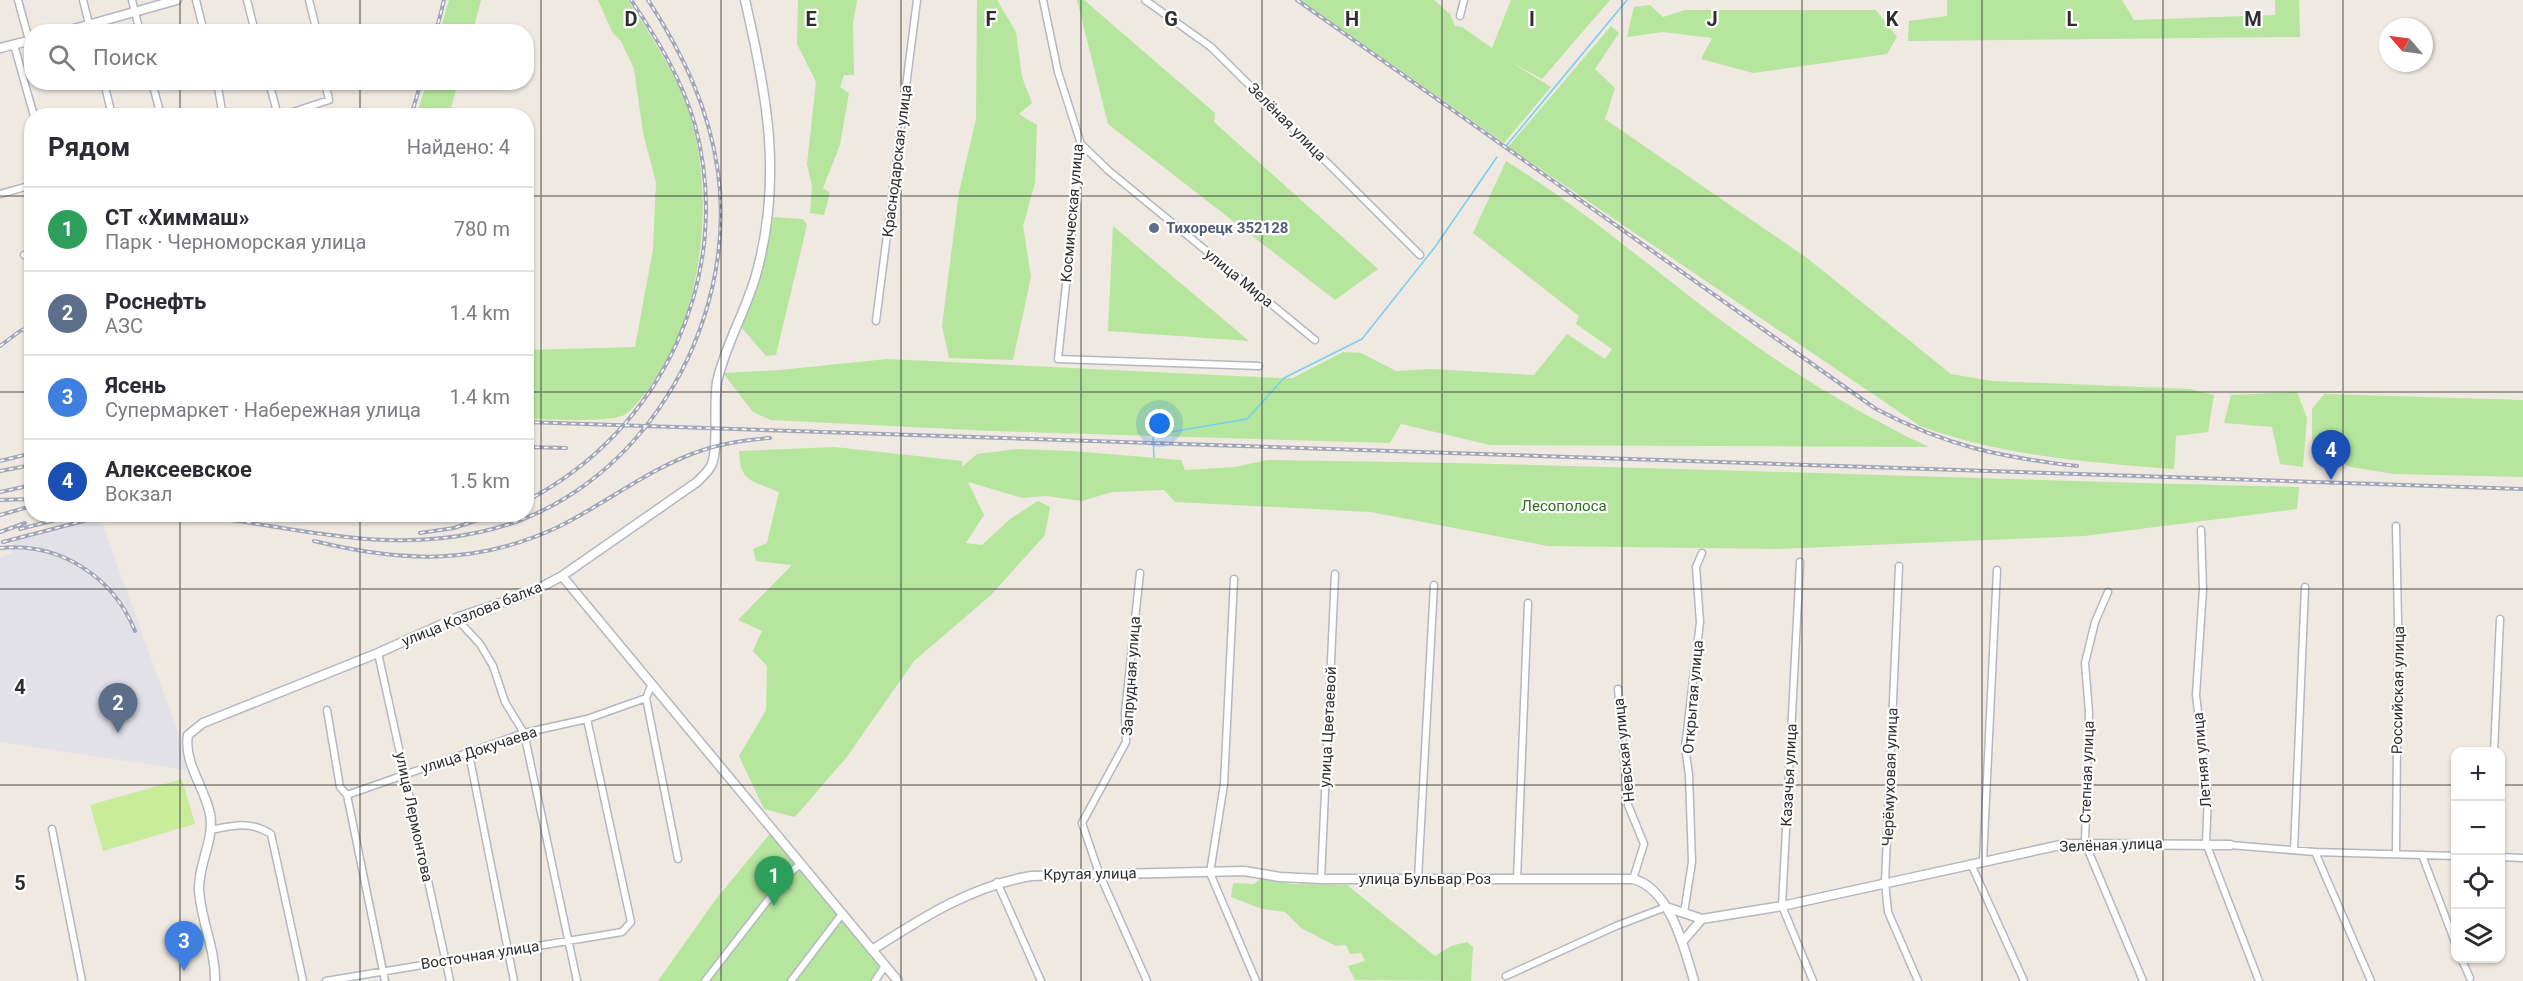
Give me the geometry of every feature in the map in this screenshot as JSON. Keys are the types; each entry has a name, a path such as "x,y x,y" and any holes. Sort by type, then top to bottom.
{"street":[{"path":"18,0 25,24"},
{"path":"83,0 89,24"},
{"path":"132,0 138,24"},
{"path":"101,24 135,11 177,0"},
{"path":"196,0 202,24"},
{"path":"247,0 253,24"},
{"path":"309,0 315,24"},
{"name":"улица Козлова балка","path":"211,830 210,813 188,752 188,735 203,723 378,653 456,618 518,598 562,576 705,475 712,464 716,388 720,370 756,275 767,222 772,173 765,92 745,0"},
{"name":"Краснодарская улица","path":"876,321 917,0"},
{"name":"Космическая улица","path":"1043,0 1058,72 1081,144 1058,359 1259,366"},
{"name":"Зелёная улица","path":"1145,0 1211,46 1420,255"},
{"path":"1460,16 1464,0"},
{"path":"0,48 24,42"},
{"path":"14,45 24,80"},
{"path":"27,90 32,108"},
{"path":"106,90 110,108"},
{"path":"154,90 159,108"},
{"path":"218,90 222,108"},
{"path":"272,90 277,108"},
{"path":"304,108 329,100 327,90"},
{"name":"улица Мира","path":"1081,144 1109,171 1315,340"},
{"path":"0,194 24,187"},
{"name":"Российская улица","path":"2396,526 2398,621 2396,854"},
{"name":"Летняя улица","path":"2201,530 2203,589 2196,694 2208,795 2206,843 2259,981"},
{"name":"Открытая улица","path":"1684,913 1692,862 1689,775 1685,747 1700,622 1696,567 1702,553"},
{"name":"Казачья улица","path":"1800,562 1782,906 1813,981"},
{"name":"Черёмуховая улица","path":"1899,566 1885,882 1888,912 1918,981"},
{"path":"1983,861 1997,570"},
{"name":"Запрудная улица","path":"1140,573 1125,712 1126,742 1082,823 1099,873 1147,981"},
{"name":"улица Цветаевой","path":"1321,879 1335,574"},
{"path":"562,576 898,981"},
{"path":"1234,579 1224,784 1210,873 1256,981"},
{"path":"1419,879 1434,585"},
{"path":"2294,850 2305,587"},
{"name":"Степная улица","path":"2108,592 2095,622 2085,663 2089,712 2085,843 2143,981"},
{"path":"1517,880 1528,603"},
{"path":"456,618 480,644 489,659 505,702 524,732 577,981"},
{"path":"2494,747 2500,619"},
{"name":"улица Лермонтова","path":"378,653 450,981"},
{"path":"651,686 646,698 678,859"},
{"name":"Невская улица","path":"1618,689 1628,805 1637,822 1644,844 1637,880"},
{"name":"улица Докучаева","path":"347,795 468,754 524,732 587,719 646,698"},
{"path":"327,710 340,787 347,795 385,981"},
{"name":"Восточная улица","path":"326,981 508,953 622,932 631,922 587,719"},
{"path":"468,754 514,981"},
{"path":"215,981 199,890 201,867 211,830 240,824 259,826 271,834 303,981"},
{"path":"52,829 81,981"},
{"name":"Зелёная улица","path":"1666,907 1702,919 1782,906 2065,844 2206,843 2315,852 2451,856"},
{"path":"2315,852 2371,981"},
{"path":"2422,855 2451,932"},
{"path":"2505,857 2523,858"},
{"path":"705,981 789,873 801,864"},
{"path":"1971,864 2024,981"},
{"name":"улица Бульвар Роз","path":"1210,873 1244,871 1280,877 1321,879 1637,880"},
{"name":"Крутая улица","path":"872,950 925,916 997,882 1031,876 1099,873 1210,873"},
{"path":"1637,880 1663,901 1682,942 1695,981"},
{"path":"997,882 1041,981"},
{"path":"1506,976 1616,926 1666,907"},
{"path":"791,981 842,914"},
{"path":"1682,942 1702,919"},
{"path":"2463,963 2470,978"},
{"path":"875,981 885,966"}],"shaded area":[{"path":"86,522 101,522 177,729 186,770 0,742 0,558 12,553 13,542"}],"green space":[{"path":"449,0 481,0 475,24 442,24"},
{"path":"598,0 628,0 679,86 691,118 698,152 702,188 699,261 681,330 659,374 634,407 622,416 614,418 590,420 534,418 534,350 635,347 653,249 656,182 643,133 634,69 621,41 612,32"},
{"path":"798,0 857,0 853,23 854,75 844,75 840,87 849,93 840,145 823,188 830,193 824,215 810,213 812,187 807,164 816,82 797,44"},
{"path":"977,0 997,0 1016,32 1022,77 1032,103 1019,114 1037,125 1035,183 1023,226 1031,277 1013,360 949,358 942,326 959,192 976,119"},
{"path":"1077,0 1084,0 1215,113 1214,122 1378,269 1335,300 1108,124"},
{"path":"1300,0 1434,0 1450,14 1455,26 1462,27 1492,48 1511,0 1610,0 1542,79 1511,62 1551,87 1504,143"},
{"path":"1947,0 2122,0 2134,20 2275,15 2275,0 2299,0 2300,37 1908,41 1909,21 1947,16"},
{"path":"1650,5 1663,17 1685,10 1876,10 1897,37 1887,54 1753,73 1701,59 1712,38 1663,32 1627,37 1634,7"},
{"path":"1611,26 1619,33 1595,69 1615,88 1605,119 1807,258 1951,374 1992,381 2190,389 2214,395 2208,432 2176,436 2174,469 2077,460 2013,451 1920,426 1508,147"},
{"path":"425,90 456,90 451,108 418,108"},
{"path":"1506,161 1596,223 1763,350 1857,410 1929,447 1490,445 1401,424 1390,443 992,431 771,420 753,412 723,373 780,370 887,359 1293,378 1343,352 1361,353 1396,371 1431,369 1534,375 1567,334 1605,359 1612,349 1576,324 1579,316 1473,233"},
{"path":"773,217 803,219 807,225 776,355 766,356 742,328"},
{"path":"1113,226 1249,341 1108,331"},
{"path":"2297,392 2307,418 2303,467 2280,464 2272,427 2224,423 2231,395"},
{"path":"2324,394 2523,400 2523,477 2394,474 2351,467 2322,452 2312,441 2312,409"},
{"name":"Лесополоса","path":"835,447 962,461 962,467 977,454 1017,449 1181,460 1185,470 1235,467 1268,460 2299,487 2297,509 2084,536 1776,549 1548,546 1371,512 1175,502 1164,490 1112,492 1082,501 1046,496 1022,498 968,482 984,515 966,543 982,545 1010,519 1038,501 1050,507 1045,535 991,595 914,661 846,758 795,817 764,809 739,756 766,710 767,666 753,651 762,631 738,620 792,565 756,561 753,549 767,543 779,492 745,475 739,451"},
{"path":"182,779 195,824 103,851 90,805"},
{"path":"773,830 885,966 875,981 658,981 716,899"},
{"path":"1260,879 1292,884 1347,885 1435,956 1451,946 1467,942 1473,947 1471,981 1355,980 1348,966 1365,961 1361,953 1350,954 1346,945 1336,946 1301,928 1285,912 1262,909 1231,897 1233,883 1254,884"}],"waterway":[{"path":"1506,146 1627,0"},
{"path":"1154,457 1153,435 1247,419 1284,378 1362,339 1435,247 1497,157"}],"railway":[{"path":"438,24 444,0"},
{"path":"534,496 574,471 616,434 650,391 677,343 695,291 705,237 705,181 695,125 676,76 631,0"},
{"path":"534,514 587,484 630,444 666,398 694,345 712,289 720,231 718,172 714,148 693,82 648,0"},
{"path":"1297,0 1876,409 1926,432 1974,448 2077,466"},
{"path":"413,108 419,90"},
{"path":"0,346 24,329"},
{"path":"534,422 2523,489"},
{"path":"314,541 377,553 408,556 438,557 497,549 558,527 684,457 719,445 770,438"},
{"path":"534,447 566,448"},
{"path":"0,461 24,455"},
{"path":"0,471 24,466"},
{"path":"0,492 24,487"},
{"path":"0,500 24,499"},
{"path":"0,515 24,508"},
{"path":"20,529 48,522"},
{"path":"3,542 80,522"},
{"path":"242,522 331,535 404,540 441,538 480,532 509,522"},
{"path":"420,533 454,528 472,522"},
{"path":"0,532 25,523"},
{"path":"0,548 43,551 63,557 81,567 113,594 135,631"}],"place":[{"name":"Тихорецк 352128","path":"1154,228"},
{"name":"Алексеевское","path":"2331,480"},
{"name":"Роснефть","path":"118,733"},
{"name":"СТ «Химмаш»","path":"774,906"},
{"name":"Ясень","path":"184,971"}]}
